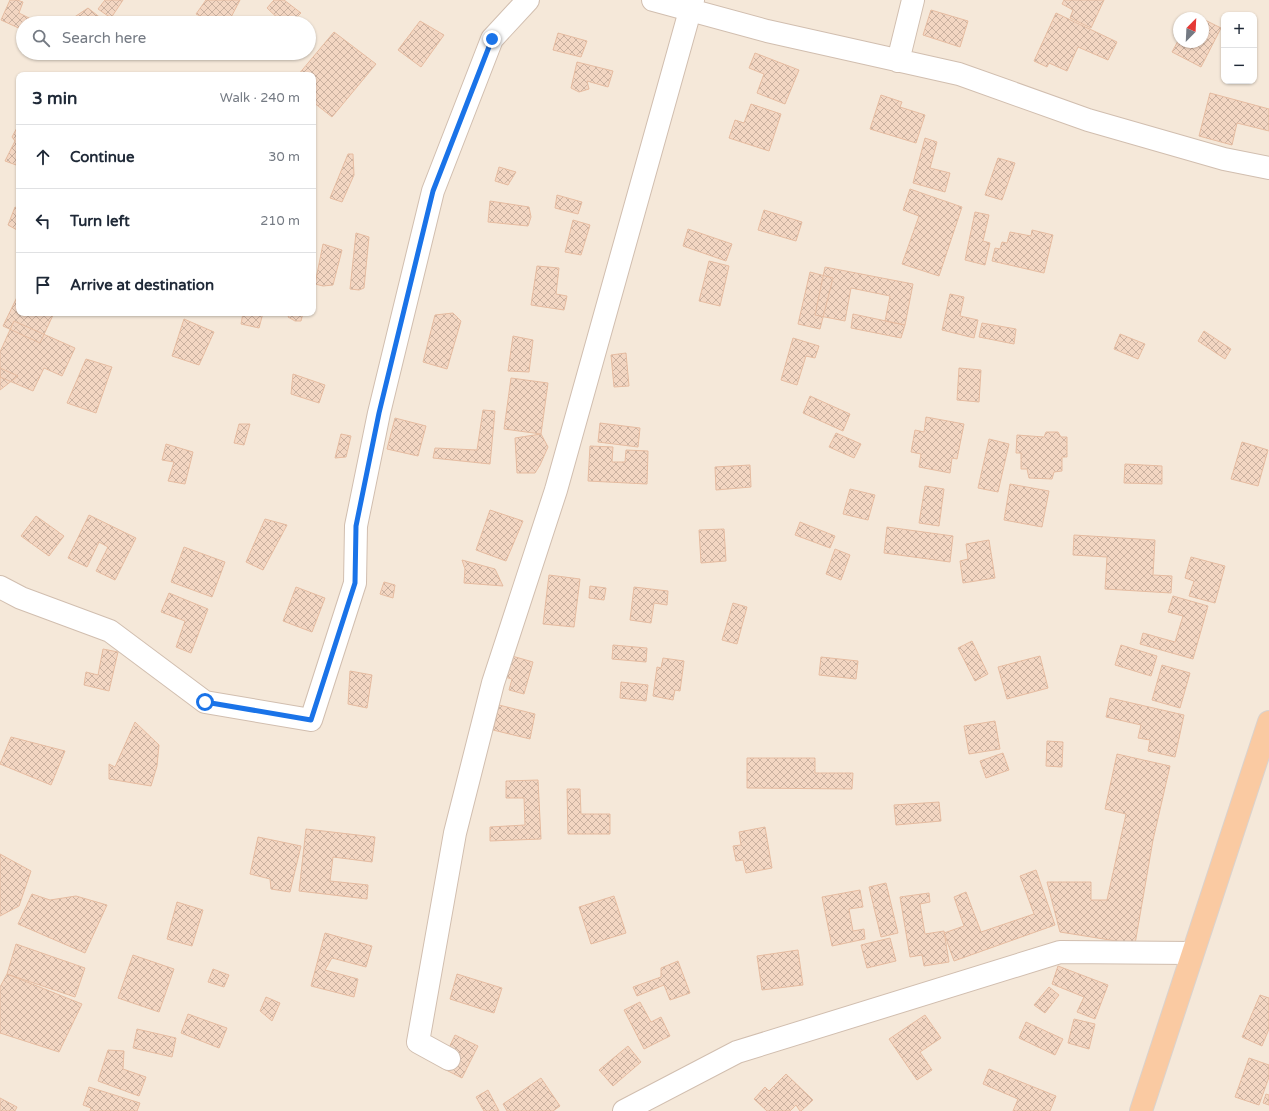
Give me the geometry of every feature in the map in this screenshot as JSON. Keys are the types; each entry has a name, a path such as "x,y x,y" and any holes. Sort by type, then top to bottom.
{"highway":[{"path":"1141,1111 1269,722"}],"street":[{"path":"0,587 21,598 110,632 205,702 311,720 355,583 356,526 379,413 433,191 492,39 528,0"},
{"path":"653,0 692,5 767,31 959,74 1103,124 1224,159 1269,168"},
{"path":"898,61 913,0"},
{"path":"449,1059 418,1042 455,833 493,683 556,490 692,5"},
{"path":"624,1111 737,1052 1060,952 1192,953"}],"shaded area":[{"path":"0,0 1269,0 1269,1111 0,1111"}],"building":[{"path":"10,0 23,2 19,13 25,16 16,16 16,27 1,20"},
{"path":"105,0 123,0 112,16 108,16 98,9"},
{"path":"206,0 240,0 232,16 200,16 196,14"},
{"path":"274,0 284,0 301,13 298,16 276,16 267,8"},
{"path":"1064,0 1104,0 1091,28 1070,18 1073,10 1062,4"},
{"path":"88,8 98,16 76,16"},
{"path":"931,10 968,21 960,47 923,35"},
{"path":"1056,13 1117,42 1108,60 1078,47 1067,71 1049,63 1047,67 1034,61"},
{"path":"420,21 444,35 421,67 398,50"},
{"path":"1209,22 1221,28 1201,67 1172,52 1174,48 1209,48"},
{"path":"334,32 376,64 332,117 316,104 316,72 301,72 311,60 316,60 316,54"},
{"path":"558,33 587,41 581,57 553,50"},
{"path":"755,53 799,70 785,104 757,93 764,74 749,68"},
{"path":"577,62 613,71 608,87 587,81 589,89 579,92 571,88"},
{"path":"1210,93 1269,109 1269,131 1237,123 1232,145 1199,136"},
{"path":"881,95 902,102 900,107 925,115 916,143 870,129"},
{"path":"751,104 781,114 769,151 729,138 735,120 744,123"},
{"path":"16,130 16,165 5,161 15,141 12,137"},
{"path":"925,138 937,142 930,168 950,173 945,192 913,183"},
{"path":"348,154 353,154 354,175 342,202 330,198"},
{"path":"998,158 1015,163 1002,200 985,195"},
{"path":"499,167 516,172 508,185 495,181"},
{"path":"910,189 962,207 939,276 902,264 919,216 903,210"},
{"path":"557,195 582,202 578,214 555,208"},
{"path":"490,201 529,207 531,217 528,226 488,222"},
{"path":"15,207 16,229 8,225"},
{"path":"764,210 802,222 796,241 758,230"},
{"path":"975,212 989,215 983,241 990,243 985,265 965,260"},
{"path":"573,220 590,225 581,255 565,252"},
{"path":"688,229 732,244 726,261 683,246"},
{"path":"1032,230 1053,235 1044,273 992,261 995,248 1000,249 1002,242 1007,243 1010,232 1031,236"},
{"path":"356,233 369,237 364,288 359,290 350,289"},
{"path":"323,244 342,250 333,285 323,286 316,284"},
{"path":"709,261 729,266 720,306 699,301"},
{"path":"537,266 559,268 556,294 567,296 564,310 531,305"},
{"path":"825,267 913,284 905,325 885,321 890,296 851,288 845,321 815,315"},
{"path":"810,272 833,278 820,329 798,324"},
{"path":"950,294 964,297 960,316 978,320 974,338 942,330"},
{"path":"16,299 16,316 53,316 40,343 3,326"},
{"path":"453,313 461,321 447,369 423,362 435,315"},
{"path":"853,314 905,325 901,338 851,328"},
{"path":"242,316 262,316 259,328 241,324"},
{"path":"302,316 301,321 295,321 288,317"},
{"path":"184,319 214,332 199,365 172,356"},
{"path":"14,321 75,348 62,376 44,368 33,391 0,377 0,352"},
{"path":"982,323 1016,329 1014,344 979,337"},
{"path":"1204,331 1231,349 1225,359 1198,341"},
{"path":"1120,334 1145,344 1138,359 1114,349"},
{"path":"513,336 533,340 529,372 508,371"},
{"path":"793,338 819,346 815,358 806,356 797,385 781,380"},
{"path":"626,353 629,386 614,387 611,355"},
{"path":"86,359 112,367 96,413 67,403"},
{"path":"0,368 18,376 0,390"},
{"path":"959,368 981,370 979,402 957,400"},
{"path":"293,374 325,385 319,403 291,394"},
{"path":"511,378 548,383 541,434 504,429"},
{"path":"810,396 850,414 843,431 803,413"},
{"path":"483,410 495,411 490,464 433,458 435,448 477,450"},
{"path":"926,417 964,424 957,459 952,458 950,473 919,467 921,454 911,452 915,430 924,432"},
{"path":"395,418 426,426 418,456 387,449"},
{"path":"600,423 640,428 638,447 598,442"},
{"path":"239,424 250,424 244,445 234,443"},
{"path":"1046,432 1058,432 1061,437 1067,437 1067,457 1062,457 1062,471 1054,472 1052,479 1029,478 1027,469 1021,469 1021,453 1016,453 1017,435 1044,437"},
{"path":"836,433 861,444 854,458 829,447"},
{"path":"341,434 351,436 346,457 335,458"},
{"path":"541,434 548,447 540,465 535,473 517,473 515,438"},
{"path":"989,439 1009,444 998,492 978,488"},
{"path":"1242,442 1268,450 1258,486 1231,479"},
{"path":"166,444 193,452 185,484 168,481 174,462 162,460"},
{"path":"590,446 613,447 612,462 625,462 626,450 648,451 647,484 588,481"},
{"path":"1125,464 1162,466 1162,484 1124,483"},
{"path":"750,465 751,487 716,490 715,467"},
{"path":"1010,484 1049,491 1042,527 1004,520"},
{"path":"925,486 944,489 939,526 919,523"},
{"path":"850,489 875,495 868,520 843,514"},
{"path":"490,510 523,521 506,561 476,550"},
{"path":"89,515 136,538 115,580 96,571 108,547 99,542 87,567 68,558"},
{"path":"36,516 64,536 49,556 21,536"},
{"path":"265,519 287,525 263,570 246,562"},
{"path":"800,522 835,536 830,548 795,535"},
{"path":"887,527 953,536 950,562 884,553"},
{"path":"724,529 726,561 701,563 699,530"},
{"path":"1074,535 1155,540 1153,575 1172,576 1171,593 1105,589 1107,557 1073,555"},
{"path":"989,540 995,578 963,583 960,561 968,559 966,544"},
{"path":"184,547 225,562 212,597 171,582"},
{"path":"835,549 850,555 841,580 826,574"},
{"path":"1191,557 1225,566 1215,603 1189,596 1194,581 1185,578"},
{"path":"462,560 495,569 503,586 464,583 465,569"},
{"path":"549,575 580,579 574,627 543,624"},
{"path":"384,582 395,585 393,598 380,594"},
{"path":"590,586 606,588 604,600 589,598"},
{"path":"296,587 325,598 312,632 283,621"},
{"path":"634,587 668,591 667,605 654,603 651,623 630,620"},
{"path":"169,593 208,609 191,653 176,647 185,621 161,612"},
{"path":"1173,596 1208,606 1193,659 1140,644 1143,633 1175,642 1183,616 1168,612"},
{"path":"733,603 747,607 737,644 722,640"},
{"path":"972,641 988,674 975,681 958,648"},
{"path":"613,645 647,648 646,662 612,659"},
{"path":"1121,645 1157,656 1151,676 1115,665"},
{"path":"103,649 118,652 109,691 84,685 86,672 98,675"},
{"path":"512,656 533,662 524,694 509,690 512,679 505,677"},
{"path":"1040,656 1048,688 1007,699 998,667"},
{"path":"821,657 858,661 856,679 819,675"},
{"path":"663,658 684,661 680,691 675,690 673,700 653,696 657,667 661,668"},
{"path":"1162,665 1190,673 1180,708 1152,700"},
{"path":"350,671 372,675 367,708 348,704"},
{"path":"621,682 648,685 646,701 620,698"},
{"path":"1110,698 1184,715 1175,757 1148,751 1150,740 1138,738 1141,725 1106,717"},
{"path":"499,705 535,714 530,739 493,730"},
{"path":"995,721 1000,749 969,754 964,726"},
{"path":"135,722 159,745 157,766 151,786 109,779 109,764 115,767"},
{"path":"11,737 65,751 51,785 0,764"},
{"path":"1047,741 1063,742 1062,767 1046,766"},
{"path":"1003,753 1009,770 986,778 980,761"},
{"path":"1117,754 1170,766 1153,840 1135,944 1060,932 1047,882 1091,882 1091,900 1107,900 1126,814 1105,809"},
{"path":"747,758 815,758 815,773 853,773 852,789 747,788"},
{"path":"538,780 541,839 490,841 490,827 525,825 524,798 506,798 506,781"},
{"path":"567,789 580,789 581,814 610,814 610,834 568,834"},
{"path":"939,802 941,821 896,825 894,805"},
{"path":"765,827 772,868 746,873 743,860 736,861 733,846 741,845 739,832"},
{"path":"306,829 375,837 372,862 333,857 330,881 368,885 367,899 299,891"},
{"path":"258,837 301,846 290,892 271,889 270,879 250,874"},
{"path":"0,854 31,871 19,906 0,916"},
{"path":"1036,870 1055,925 954,961 944,933 964,926 954,897 966,892 981,932 1034,914 1020,876"},
{"path":"886,883 898,933 881,937 869,887"},
{"path":"860,890 863,907 849,909 853,931 864,929 865,939 832,946 822,897"},
{"path":"929,893 930,902 920,904 925,934 944,931 949,962 924,966 922,955 910,957 900,897"},
{"path":"32,894 50,900 76,896 107,905 85,953 18,924"},
{"path":"614,896 626,933 591,944 579,907"},
{"path":"177,902 203,910 192,946 167,939"},
{"path":"325,933 372,946 366,967 332,958 325,970 358,979 354,997 311,986"},
{"path":"890,938 896,961 867,968 861,945"},
{"path":"16,944 85,968 75,997 7,974"},
{"path":"798,950 803,985 762,990 757,956"},
{"path":"133,955 174,969 159,1012 118,998"},
{"path":"678,961 690,993 670,1000 664,985 637,996 633,987 661,977 661,968"},
{"path":"1058,966 1108,985 1095,1019 1077,1012 1084,997 1052,984"},
{"path":"213,969 229,975 224,987 208,982"},
{"path":"7,974 82,1004 59,1052 0,1033 0,987"},
{"path":"457,974 502,988 494,1013 450,999"},
{"path":"1049,987 1059,995 1045,1013 1034,1005"},
{"path":"1260,995 1269,998 1269,1029 1262,1046 1242,1037"},
{"path":"266,997 280,1003 272,1021 260,1011"},
{"path":"640,1002 651,1022 661,1017 670,1036 644,1049 624,1010"},
{"path":"188,1014 227,1028 219,1048 181,1033"},
{"path":"925,1015 941,1038 920,1052 932,1070 917,1080 889,1039"},
{"path":"1074,1019 1095,1024 1089,1049 1068,1043"},
{"path":"1026,1022 1063,1039 1055,1055 1019,1038"},
{"path":"137,1029 176,1038 172,1057 133,1048"},
{"path":"455,1035 478,1046 462,1078 440,1067"},
{"path":"628,1046 641,1062 613,1086 599,1070"},
{"path":"108,1050 124,1051 123,1069 146,1077 139,1096 98,1081"},
{"path":"1249,1058 1269,1065 1269,1077 1259,1105 1235,1097"},
{"path":"989,1069 1056,1096 1050,1111 1013,1111 1018,1099 983,1084"},
{"path":"786,1074 813,1100 801,1111 796,1105 790,1111 767,1111 754,1099 765,1087 769,1091"},
{"path":"541,1078 560,1106 553,1111 507,1111 503,1104"},
{"path":"89,1087 140,1103 137,1111 90,1111 91,1108 83,1105"},
{"path":"488,1090 499,1111 484,1111 476,1097"},
{"path":"1266,1094 1269,1095 1269,1105 1263,1103"},
{"path":"0,1098 17,1107 15,1111 0,1111"}],"route":[{"path":"205,702 311,720 355,583 356,526 379,413 433,191 492,39"}]}
